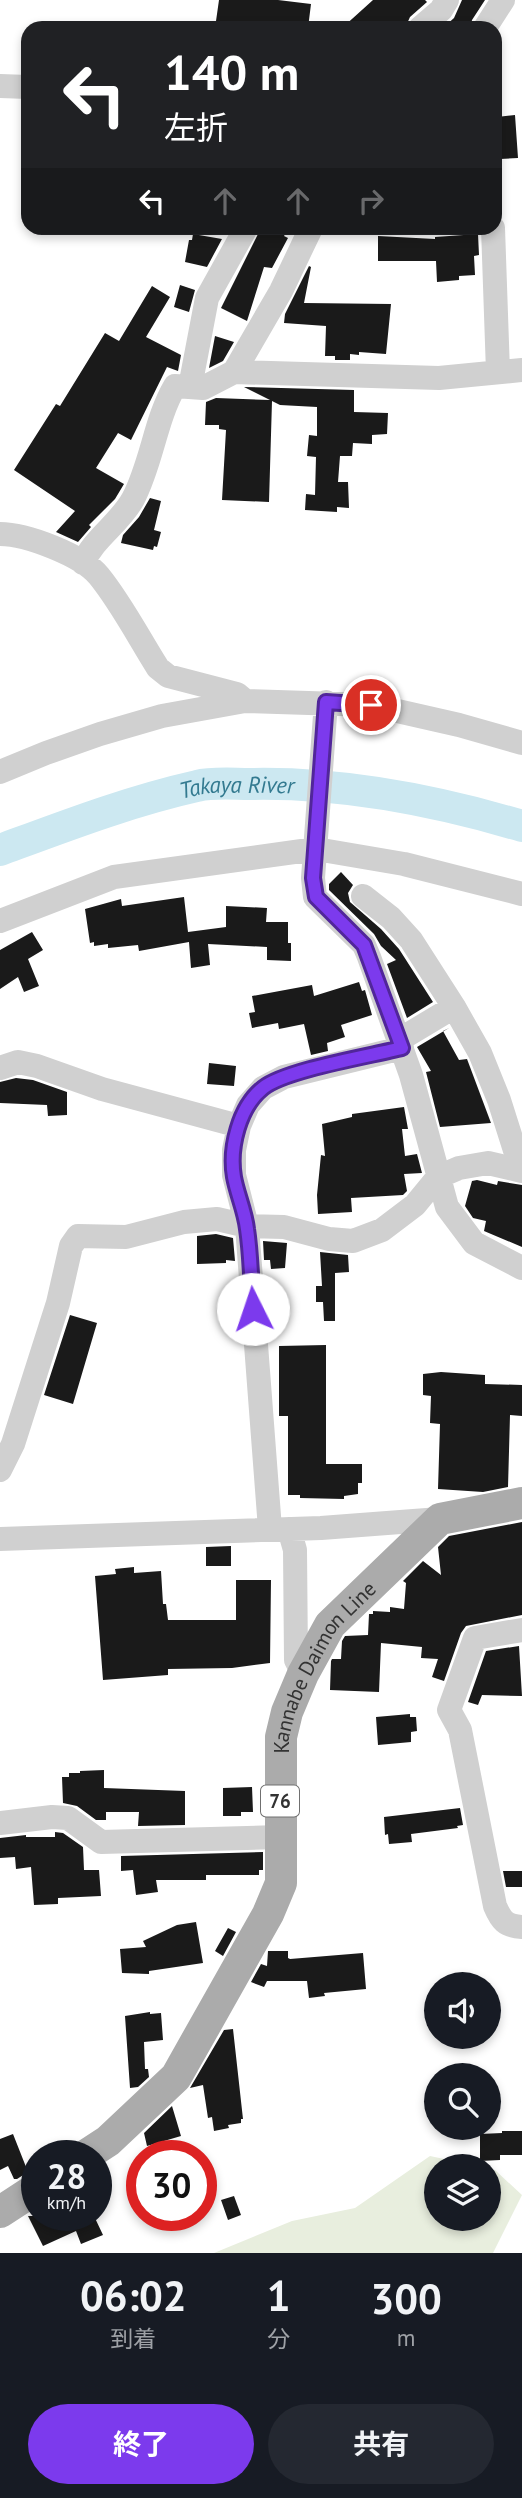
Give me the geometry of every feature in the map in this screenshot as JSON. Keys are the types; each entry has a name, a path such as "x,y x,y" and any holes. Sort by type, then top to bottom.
{"main road":[{"path":"440,1519 522,1503"},
{"name":"Kannabe Daimon Line","path":"109,2140 176,2077 268,1914 281,1883 281,1737 287,1712 303,1674 330,1625 440,1519"},
{"path":"0,2212 21,2198"}],"street":[{"path":"428,21 447,0"},
{"path":"490,21 503,0"},
{"path":"0,86 21,87"},
{"path":"190,387 207,298 242,235"},
{"path":"234,372 281,291 308,235"},
{"path":"83,563 88,551 107,533 131,502 144,476 175,386 203,388 234,372 439,379 510,371 494,235"},
{"path":"0,534 16,534 33,539 83,563 98,575 158,668 168,676 237,694 245,701"},
{"path":"0,772 100,734 162,716 245,701 371,705 522,743"},
{"path":"326,704 313,878 316,897 364,945 411,1074 447,1207 474,1243 522,1268"},
{"path":"0,921 114,877 316,845 522,894"},
{"path":"0,1470 13,1444 58,1303 71,1246 78,1236 126,1237 184,1222 217,1219 247,1226 284,1227 329,1239 353,1241 382,1230 415,1205 438,1177 458,1168 488,1163 519,1170 499,1100 480,1053 454,1007 411,940 391,918 363,896"},
{"path":"303,1674 296,1660 295,1550 279,1529 247,1226 234,1175 234,1150 239,1126 248,1105 263,1088 284,1077 400,1044 454,1007"},
{"path":"0,1068 18,1062 37,1066 102,1089 239,1126"},
{"path":"0,1539 279,1529 440,1519"},
{"path":"522,1630 475,1638 449,1710 460,1730 495,1906 506,1925 522,1927"},
{"path":"0,1823 68,1818 101,1842 280,1837"}],"green space":[{"path":"424,2160 424,2231 501,2231 501,2176 522,2195 493,2253 214,2253 292,2221 355,2208"}],"building":[{"path":"219,0 278,0 311,4 309,21 216,21"},
{"path":"373,0 427,2 408,21 350,21"},
{"path":"462,0 485,0 472,21 451,21"},
{"path":"515,115 518,158 502,159 502,116"},
{"path":"193,235 222,239 207,267 185,262 189,240 192,240"},
{"path":"258,235 285,235 288,238 272,268 264,267 247,321 221,308"},
{"path":"478,235 479,255 474,256 475,275 437,282 436,261 378,261 378,236"},
{"path":"309,266 311,267 304,303 391,304 386,354 359,352 359,355 350,354 350,360 335,360 335,356 325,356 326,326 284,323 285,314"},
{"path":"180,285 195,290 189,312 174,307"},
{"path":"152,286 170,297 146,337 181,355 178,371 167,367 131,440 118,433 96,468 124,484 115,499 89,525 91,527 78,542 56,532 75,511 14,470 56,404 60,406 105,333 119,341"},
{"path":"215,336 234,342 223,361 209,368"},
{"path":"244,387 354,390 354,412 388,413 387,434 372,435 372,444 353,443 352,456 340,456 338,482 348,482 349,508 337,507 337,512 305,510 306,494 315,495 316,457 307,456 309,435 317,436 317,407 280,405 272,401 269,502 222,500 226,430 219,429 219,425 205,425 206,402 216,398 270,400"},
{"path":"150,498 161,501 154,530 161,532 157,547 154,546 153,550 121,543 123,535 139,517"},
{"path":"341,872 353,885 348,893 350,902 399,949 433,1002 407,1018 387,964 396,960 329,890 329,884"},
{"path":"184,897 188,932 226,927 226,906 267,908 266,922 288,922 291,961 267,960 267,947 208,944 210,965 191,968 189,942 139,951 138,945 108,948 108,944 94,946 94,942 90,943 85,909 121,899 122,906"},
{"path":"32,932 43,950 28,959 39,986 24,992 18,977 0,989 0,950"},
{"path":"359,982 362,991 365,990 372,1015 341,1025 345,1037 327,1043 328,1051 311,1055 304,1024 279,1029 278,1023 252,1028 249,1013 255,1012 252,996 312,985 314,996"},
{"path":"443,1031 459,1060 467,1059 491,1123 440,1127 426,1072 431,1071 417,1047"},
{"path":"209,1063 236,1066 234,1086 207,1084"},
{"path":"16,1078 33,1080 67,1092 67,1115 48,1116 47,1105 0,1103 0,1082"},
{"path":"404,1107 408,1129 402,1129 405,1156 417,1154 422,1173 404,1174 407,1191 403,1195 351,1198 352,1212 318,1214 321,1155 325,1156 322,1124 352,1117 352,1114"},
{"path":"472,1181 497,1185 498,1181 522,1185 522,1247 484,1231 486,1221 473,1218 465,1206"},
{"path":"216,1234 233,1238 235,1261 197,1264 197,1236"},
{"path":"263,1241 287,1243 285,1268 271,1269 270,1260 264,1260"},
{"path":"320,1252 348,1255 349,1272 335,1273 335,1321 324,1321 323,1302 316,1302 316,1286 322,1286"},
{"path":"70,1315 97,1323 73,1404 44,1395"},
{"path":"326,1345 326,1464 362,1464 362,1483 358,1483 358,1494 344,1496 344,1499 300,1498 300,1495 288,1495 288,1416 279,1416 279,1346"},
{"path":"441,1372 485,1375 485,1384 522,1385 522,1416 510,1415 508,1487 483,1492 438,1489 440,1424 430,1423 431,1396 423,1395 423,1374"},
{"path":"522,1522 522,1615 466,1626 444,1681 432,1677 438,1659 421,1658 422,1647 381,1643 379,1692 330,1690 331,1661 341,1659 345,1636 368,1635 369,1614 373,1614 373,1611 390,1612 390,1607 404,1609 406,1583 403,1581 423,1561 441,1575 438,1547 449,1536"},
{"path":"231,1546 231,1566 206,1566 206,1547"},
{"path":"134,1567 134,1573 161,1571 163,1604 166,1604 168,1620 236,1620 236,1580 271,1580 270,1663 232,1668 168,1669 168,1675 103,1680 95,1576 116,1574 115,1569"},
{"path":"519,1646 522,1696 482,1695 478,1705 468,1702 486,1651"},
{"path":"410,1714 410,1717 416,1717 417,1731 411,1732 411,1742 378,1745 376,1717"},
{"path":"104,1770 104,1788 185,1791 185,1825 138,1826 139,1812 106,1812 106,1820 96,1820 77,1806 63,1803 62,1777 69,1777 69,1773 80,1771"},
{"path":"252,1787 253,1812 241,1812 241,1816 223,1816 223,1788"},
{"path":"460,1808 463,1825 457,1826 458,1828 411,1834 412,1842 389,1844 388,1834 385,1835 384,1817"},
{"path":"55,1832 63,1833 83,1847 84,1870 99,1870 101,1896 58,1898 58,1904 34,1905 31,1867 16,1869 15,1857 0,1858 0,1838 26,1835 55,1837"},
{"path":"263,1852 263,1870 259,1870 259,1875 206,1875 206,1880 156,1880 158,1892 136,1895 133,1870 121,1871 121,1856"},
{"path":"503,1871 522,1871 522,1887 506,1887"},
{"path":"196,1922 203,1963 149,1971 149,1974 122,1973 120,1949 146,1947 143,1941 177,1925"},
{"path":"228,1928 236,1932 223,1956 215,1951"},
{"path":"268,1951 288,1951 290,1959 363,1953 366,1989 324,1993 325,1996 309,1998 307,1981 267,1981 264,1987 251,1982 261,1964 267,1966"},
{"path":"161,2013 163,2040 144,2042 145,2069 148,2069 149,2077 138,2087 130,2088 125,2016"},
{"path":"233,2029 243,2119 241,2123 228,2125 229,2128 214,2131 212,2117 208,2118 203,2085 190,2088 224,2030"},
{"path":"172,2106 181,2136 167,2140 146,2140 144,2133"},
{"path":"522,2131 522,2155 480,2154 480,2140 501,2140 502,2133"},
{"path":"13,2134 21,2154 21,2176 17,2179 14,2179 8,2166 0,2170 0,2139"},
{"path":"234,2196 241,2215 228,2220 221,2200"},
{"path":"36,2231 76,2231 43,2246"},
{"path":"76,2231 101,2231 103,2235 81,2244"}],"waterway":[{"name":"Takaya River","path":"0,850 122,807 172,792 216,784 319,786 388,794 522,826"}],"route":[{"path":"253,1309 247,1226 234,1175 234,1150 239,1126 248,1105 263,1088 284,1077 402,1048 364,945 316,897 313,878 326,702 371,705"}]}
